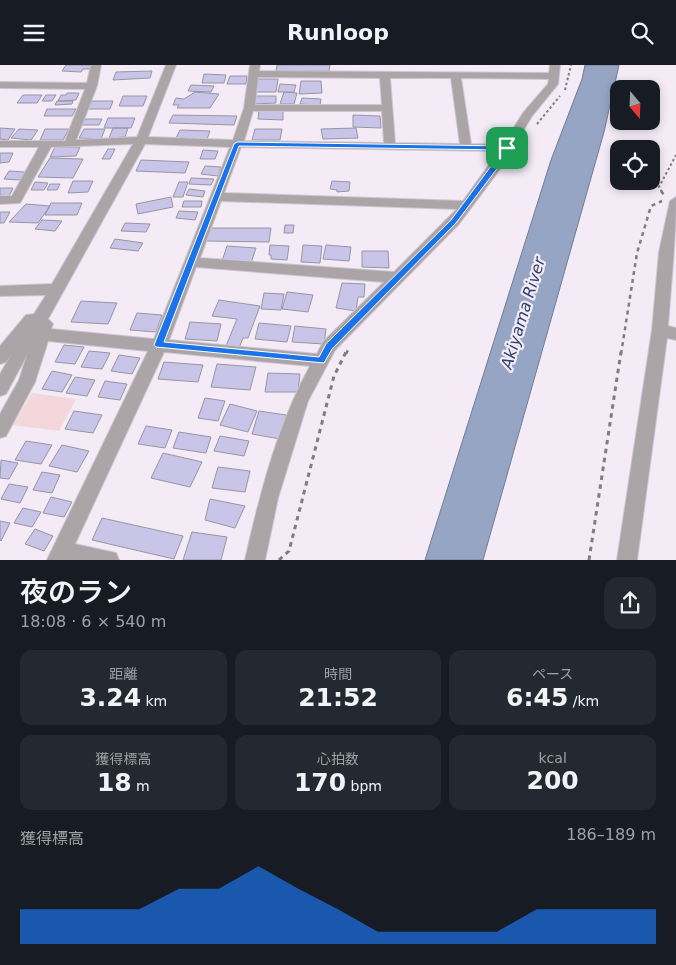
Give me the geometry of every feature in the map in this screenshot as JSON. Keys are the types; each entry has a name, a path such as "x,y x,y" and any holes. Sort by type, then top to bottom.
{"street":[{"path":"69,144 92,86 96,65"},
{"path":"0,389 37,333 56,289 141,140 171,65"},
{"path":"109,560 59,555 159,345 237,144 249,108 255,70 385,75 456,75 555,71 553,84 527,115 507,148 454,221 329,346 300,400 269,498 255,560"},
{"path":"385,75 390,146"},
{"path":"456,75 466,147"},
{"path":"0,85 92,86"},
{"path":"249,108 387,108"},
{"path":"0,144 69,144 141,140 237,144 507,148"},
{"path":"0,200 16,200 47,144"},
{"path":"217,197 466,205"},
{"path":"629,559 668,332 671,253 676,201"},
{"path":"192,262 398,278"},
{"path":"0,291 56,289"},
{"path":"0,357 56,289"},
{"path":"37,333 321,361"},
{"path":"0,430 27,383 37,333"}],"path":[{"path":"589,560 637,253 651,206 662,202 665,195 659,187 676,155"},
{"path":"278,560 289,551 334,376 338,365 349,348"}],"shaded area":[{"path":"32,393 76,399 59,431 13,425"}],"water":[{"name":"Akiyama River","path":"585,65 619,65 616,80 610,80 610,105 604,132 483,560 425,560 551,160 582,79"}],"building":[{"path":"66,65 91,65 89,69 83,69 81,72 62,71"},
{"path":"277,65 330,65 329,71 276,71"},
{"path":"152,71 150,78 113,80 116,72"},
{"path":"204,74 226,75 224,83 202,83"},
{"path":"230,76 247,76 246,84 227,84"},
{"path":"258,79 278,79 276,92 256,92"},
{"path":"301,81 321,81 322,93 299,94"},
{"path":"280,84 296,85 294,92 278,92"},
{"path":"191,85 214,86 211,92 188,91"},
{"path":"195,92 219,94 210,108 177,108 179,105 173,105 176,98 184,99"},
{"path":"284,92 297,93 294,104 280,104"},
{"path":"67,93 79,93 76,100 58,101 61,95 66,95"},
{"path":"23,95 42,95 37,103 17,103"},
{"path":"46,95 56,95 52,101 42,101"},
{"path":"123,96 147,96 143,106 119,106"},
{"path":"256,96 276,96 276,103 254,104"},
{"path":"302,98 321,99 320,105 300,104"},
{"path":"57,101 73,101 72,104 55,105"},
{"path":"92,101 113,101 110,109 88,109"},
{"path":"47,109 76,109 72,116 44,116"},
{"path":"259,110 283,110 283,120 258,119"},
{"path":"173,115 237,116 234,125 169,123"},
{"path":"353,115 380,116 381,128 353,127"},
{"path":"108,118 135,118 131,128 104,128"},
{"path":"85,119 102,119 99,125 81,125"},
{"path":"0,128 15,129 8,140 0,139"},
{"path":"113,128 128,128 125,137 109,138"},
{"path":"356,128 358,138 323,139 321,129"},
{"path":"19,129 38,130 31,140 11,138"},
{"path":"45,129 69,129 63,140 40,140"},
{"path":"84,129 105,129 101,139 79,138"},
{"path":"255,129 282,129 280,140 252,140"},
{"path":"180,130 210,131 207,139 176,138"},
{"path":"55,147 80,147 76,156 50,157"},
{"path":"108,149 115,149 110,159 102,159"},
{"path":"203,150 218,151 215,159 200,159"},
{"path":"0,153 13,153 9,162 0,163"},
{"path":"50,158 83,159 73,178 38,177"},
{"path":"141,160 189,162 185,173 136,171"},
{"path":"205,166 221,167 218,176 201,174"},
{"path":"9,171 25,172 20,180 4,179"},
{"path":"191,178 214,179 211,185 189,184"},
{"path":"73,181 93,181 88,192 68,193"},
{"path":"332,181 350,182 349,191 337,192 337,190 330,189"},
{"path":"35,182 48,183 44,190 31,190"},
{"path":"179,182 188,182 183,197 173,197"},
{"path":"50,184 60,184 57,190 47,190"},
{"path":"0,188 13,188 9,196 0,195"},
{"path":"189,189 205,191 203,197 186,195"},
{"path":"171,197 173,207 138,214 136,204"},
{"path":"184,201 202,201 201,207 182,207"},
{"path":"51,203 82,203 77,215 45,215"},
{"path":"26,204 50,206 38,223 9,222"},
{"path":"179,211 198,212 195,220 176,218"},
{"path":"0,212 10,212 4,223 0,223"},
{"path":"42,220 62,221 55,231 35,229"},
{"path":"125,223 150,224 146,232 121,231"},
{"path":"285,225 294,225 293,233 284,233"},
{"path":"209,228 271,228 269,242 206,241"},
{"path":"115,239 143,243 138,251 110,248"},
{"path":"270,245 289,246 287,260 271,259 271,255 269,255"},
{"path":"303,245 322,246 320,263 301,262"},
{"path":"326,245 351,247 349,261 323,259"},
{"path":"227,246 256,248 250,266 221,264"},
{"path":"362,251 388,251 389,268 362,267"},
{"path":"342,283 365,284 364,297 358,297 356,311 336,308"},
{"path":"287,292 313,295 308,312 282,309"},
{"path":"264,293 284,294 281,310 261,309"},
{"path":"219,300 260,306 248,338 243,338 239,348 226,346 237,319 212,316"},
{"path":"81,301 117,303 108,324 71,322"},
{"path":"137,313 162,315 156,332 130,330"},
{"path":"190,322 221,324 217,341 185,339"},
{"path":"259,323 291,326 287,342 255,339"},
{"path":"295,326 326,329 324,344 292,342"},
{"path":"64,345 84,347 75,364 55,362"},
{"path":"89,351 110,353 102,369 81,367"},
{"path":"119,355 140,358 132,374 111,371"},
{"path":"164,362 203,365 198,382 158,379"},
{"path":"217,364 256,367 250,390 211,387"},
{"path":"52,371 72,375 62,392 42,389"},
{"path":"268,373 300,374 298,392 265,392"},
{"path":"75,377 95,380 87,396 66,393"},
{"path":"105,381 127,384 120,400 98,397"},
{"path":"205,398 225,401 218,421 198,418"},
{"path":"230,404 257,411 248,432 220,425"},
{"path":"74,411 102,415 93,433 65,429"},
{"path":"259,411 286,415 280,439 252,434"},
{"path":"146,426 172,430 165,448 138,444"},
{"path":"179,432 211,437 206,453 173,448"},
{"path":"220,436 249,441 244,456 214,451"},
{"path":"26,441 52,445 41,464 15,460"},
{"path":"62,445 89,451 77,472 49,466"},
{"path":"163,453 202,462 190,487 151,478"},
{"path":"1,460 18,463 9,479 0,478"},
{"path":"218,467 250,471 245,492 212,488"},
{"path":"42,472 60,475 52,493 33,490"},
{"path":"9,484 28,487 20,503 1,499"},
{"path":"51,497 72,502 64,517 43,513"},
{"path":"210,499 245,506 235,528 205,520"},
{"path":"23,508 41,512 32,527 14,523"},
{"path":"102,518 183,536 174,559 92,540"},
{"path":"0,521 10,523 1,541 0,540"},
{"path":"35,529 53,536 44,551 25,544"},
{"path":"192,532 227,537 221,560 183,560"}],"route":[{"path":"237,144 507,148 494,169 454,221 329,346 321,361 159,345 237,144"}]}
